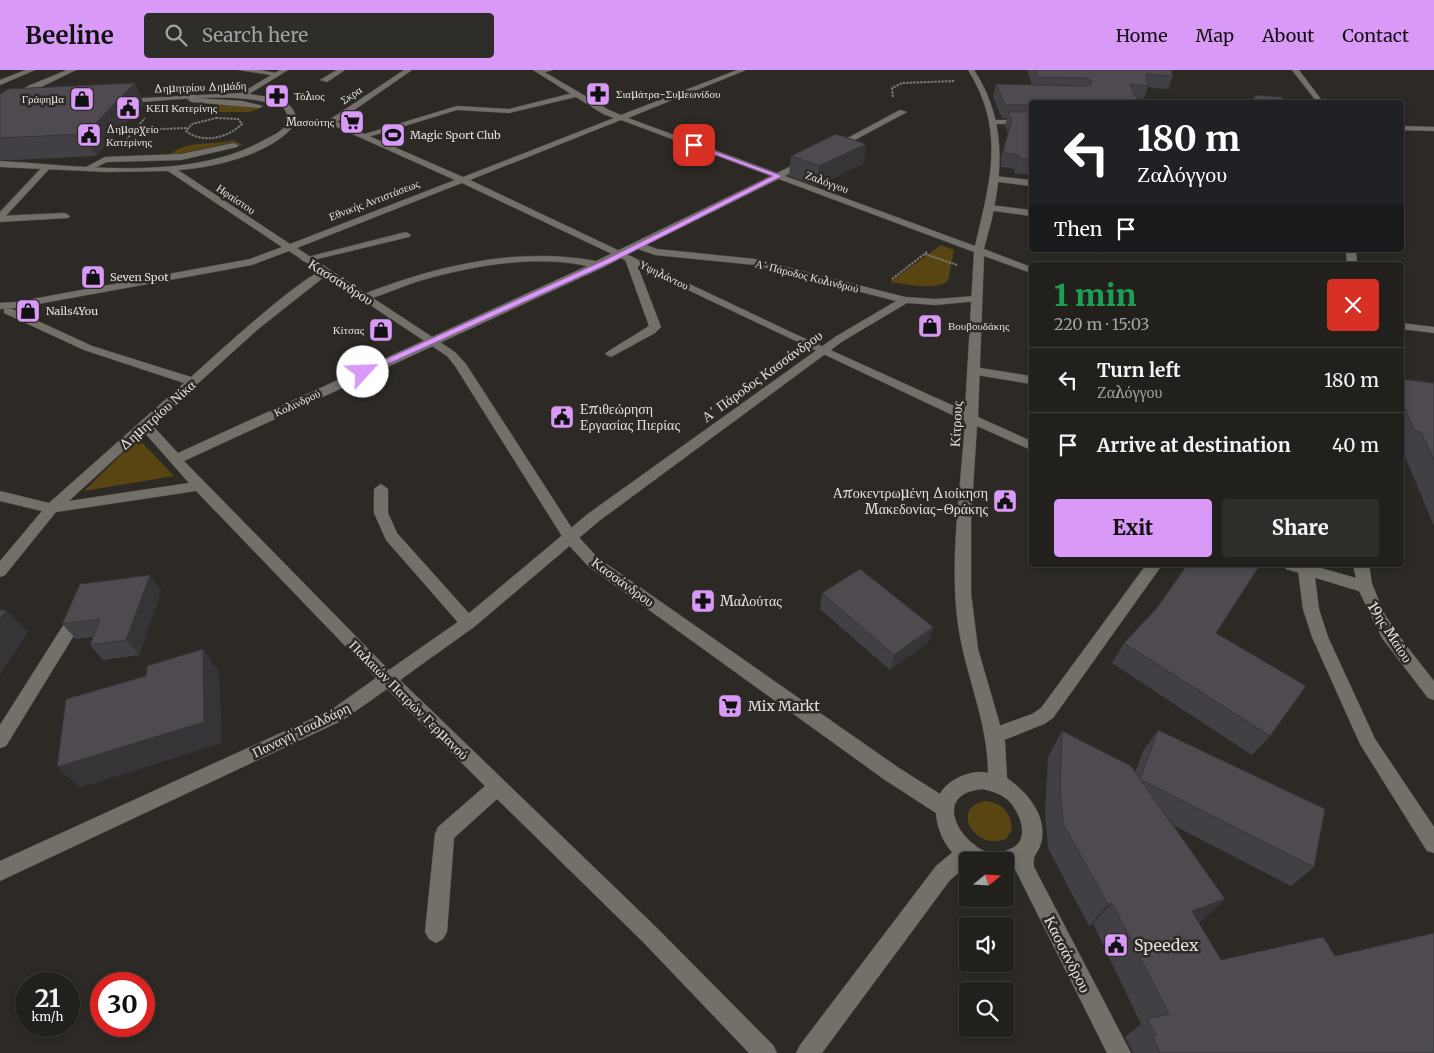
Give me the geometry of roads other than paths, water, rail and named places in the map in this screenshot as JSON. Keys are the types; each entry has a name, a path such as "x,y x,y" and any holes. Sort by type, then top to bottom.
{"street":[{"path":"0,83 32,70"},
{"path":"0,106 31,88 73,70"},
{"path":"242,70 277,74"},
{"path":"242,96 285,70"},
{"path":"324,80 342,70"},
{"name":"Σκρα","path":"331,122 409,70"},
{"path":"539,71 550,70"},
{"name":"Εθνικής Αντιστάσεως","path":"6,309 252,262 743,70"},
{"name":"Κίτρους","path":"971,70 991,93 997,158 990,208 979,251 979,273 975,299 974,371 963,568 965,619 994,736 998,784"},
{"path":"1295,70 1318,100"},
{"name":"Ζαλόγγου","path":"539,71 606,112 1029,269"},
{"path":"362,136 457,108 509,111 577,94"},
{"name":"Δημητρίου Δημάδη","path":"112,101 242,96 272,100 287,106 291,111 292,123"},
{"path":"193,97 192,100 259,106"},
{"path":"0,106 18,106"},
{"path":"823,153 903,112"},
{"name":"Υψηλάντου","path":"292,123 331,122 462,179 1029,445"},
{"path":"993,122 1029,122"},
{"path":"0,164 21,162 48,166 88,168 171,169 217,161 258,148 282,134 292,123"},
{"path":"1404,128 1434,129"},
{"path":"88,168 104,160 181,157 234,145"},
{"name":"Κολινδρού","path":"177,459 433,340 600,265 625,257 639,246 814,158"},
{"path":"48,166 4,209 0,218 65,216"},
{"name":"Ηφαίστου","path":"171,169 288,247"},
{"path":"994,179 1029,183"},
{"path":"990,208 1029,213"},
{"path":"252,262 289,261 316,265 406,234"},
{"name":"Α΄ Πάροδος Κολινδρού","path":"639,246 664,253 755,262 905,300 935,302 975,299"},
{"name":"Κασσάνδρου","path":"288,247 433,340 460,364 570,537 594,562 892,774 945,808"},
{"path":"611,354 652,331 654,327 625,257"},
{"path":"365,296 392,285 473,265 534,259 583,260 600,265"},
{"name":"Δημητρίου Νίκα","path":"0,571 52,508 302,287 316,265"},
{"name":"Α΄ Πάροδος Κασσάνδρου","path":"570,537 594,517 839,338 905,300"},
{"path":"6,309 88,348 194,382"},
{"path":"1404,326 1434,330"},
{"path":"974,371 1029,380"},
{"name":"Παλαιών Πατρών Γερμανού","path":"145,425 200,486 388,680 650,936 765,1053"},
{"path":"0,496 52,508 200,486"},
{"path":"381,488 381,513 390,536 468,624"},
{"name":"Παναγή Τσαλδάρη","path":"0,871 337,715 468,624 570,537"},
{"path":"994,736 1038,719 1047,713 1153,567"},
{"name":"19ης Μαΐου","path":"1361,567 1364,586 1371,607 1403,655 1434,693"},
{"path":"1298,568 1364,586"},
{"path":"1298,568 1320,637 1369,744 1434,844"},
{"path":"0,740 70,628"},
{"path":"968,852 956,842 948,829 945,808 949,796 957,787 969,781 983,780 1010,790 1028,810 1033,834 1030,846 1014,857"},
{"path":"436,932 445,834 497,787"},
{"path":"808,1053 942,873 959,859"},
{"name":"Κασσάνδρου","path":"1014,859 1028,876 1119,1053"}],"place":[{"name":"Σιαμάτρα-Συμεωνίδου","path":"598,94"},
{"name":"Τόλιος","path":"277,96"},
{"name":"Γράφημα","path":"82,99"},
{"name":"ΚΕΠ Κατερίνης","path":"128,108"},
{"name":"Μασούτης","path":"352,122"},
{"name":"Δημαρχείο Κατερίνης","path":"89,135"},
{"name":"Magic Sport Club","path":"393,135"},
{"name":"Seven Spot","path":"93,277"},
{"name":"Nails4You","path":"28,311"},
{"name":"Βουβουδάκης","path":"930,326"},
{"name":"Κίτσας","path":"381,330"},
{"name":"Επιθεώρηση Εργασίας Πιερίας","path":"562,417"},
{"name":"Αποκεντρωμένη Διοίκηση Μακεδονίας-Θράκης","path":"1005,501"},
{"name":"Μαλούτας","path":"703,601"},
{"name":"Mix Markt","path":"730,706"},
{"name":"Speedex","path":"1116,945"}]}
